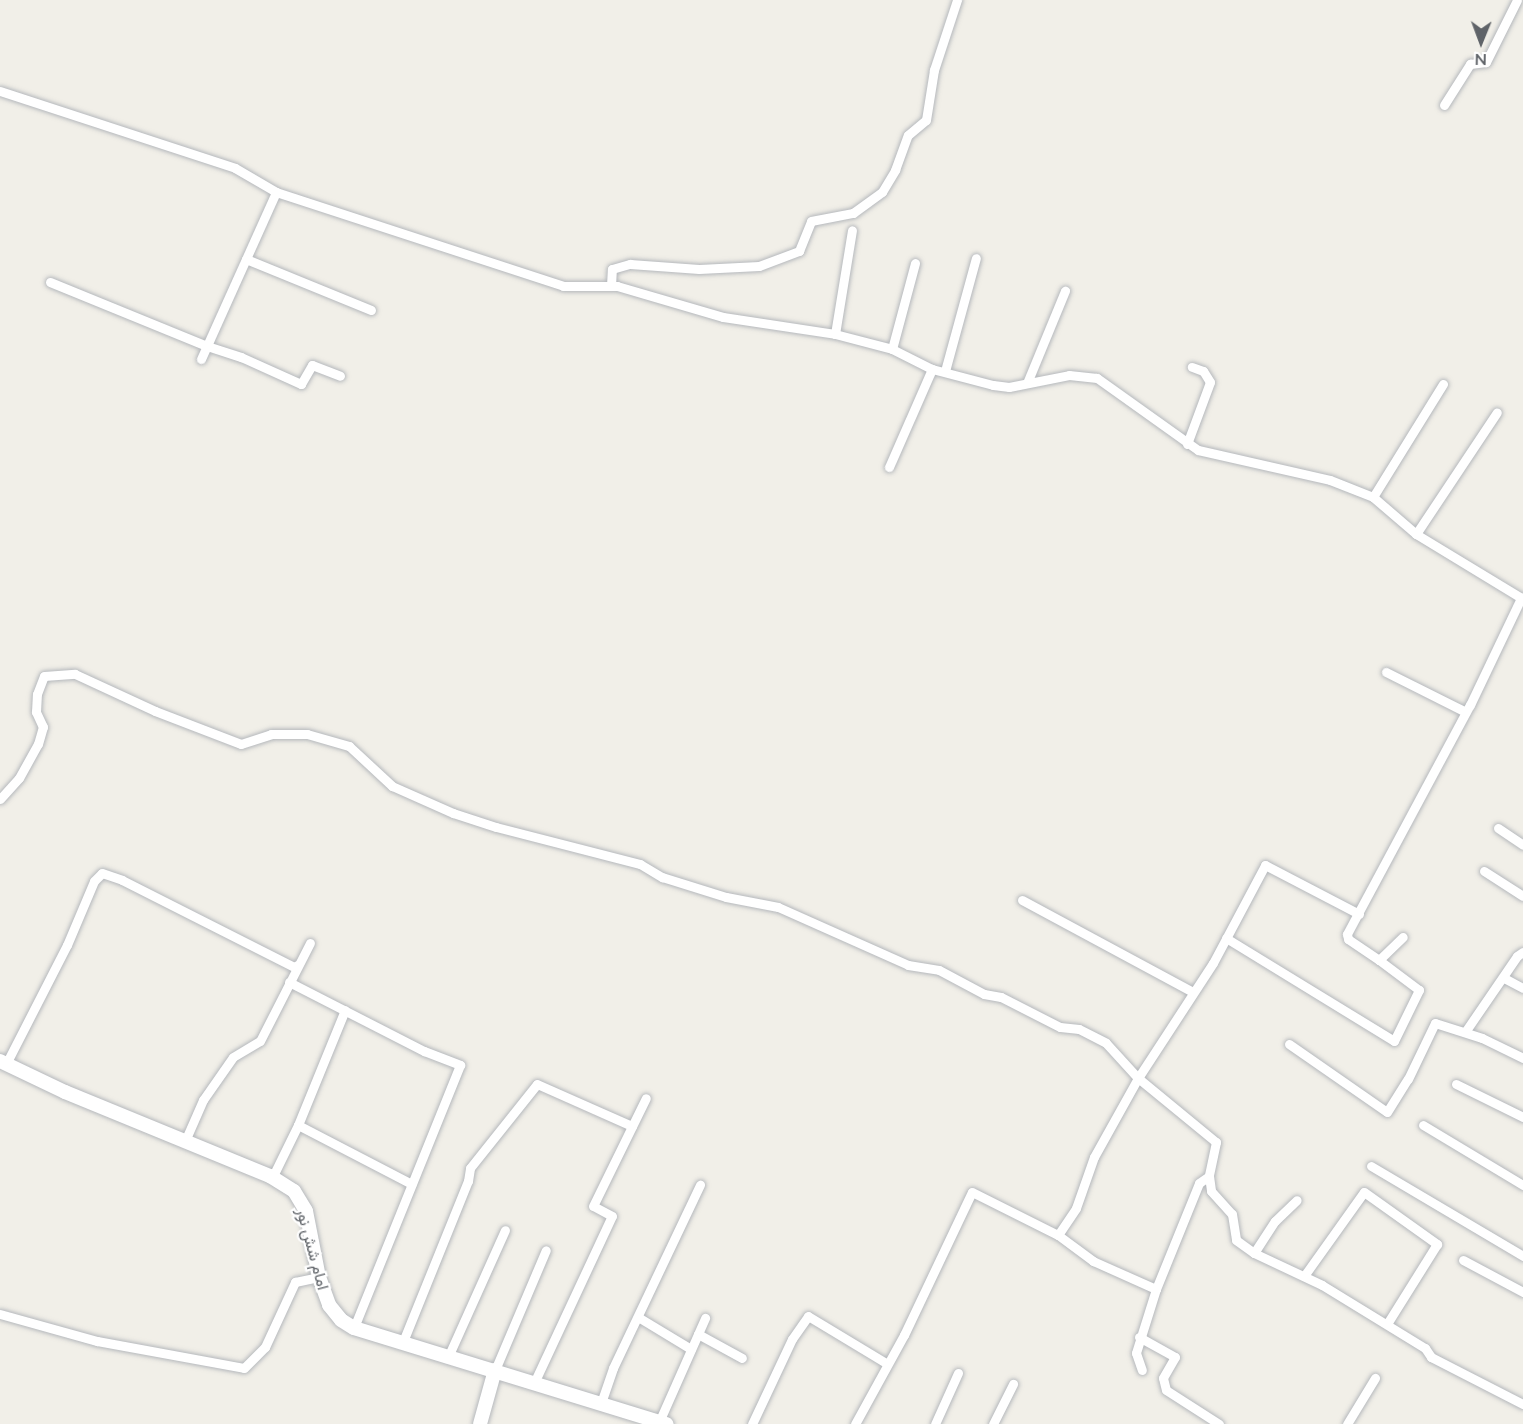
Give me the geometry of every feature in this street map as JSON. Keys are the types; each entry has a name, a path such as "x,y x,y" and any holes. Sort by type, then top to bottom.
{"street":[{"path":"611,286 612,269 630,264 699,269 759,266 799,251 811,221 853,213 882,192 895,170 908,135 926,120 934,70 957,0"},
{"path":"1444,105 1470,64 1486,62 1517,0"},
{"path":"0,91 235,168 276,192 563,286 611,286 723,317 835,334 892,349 932,369 945,370 993,385 1009,387 1069,375 1097,378 1198,450 1330,480 1373,496 1416,534 1522,599 1466,712 1347,934 1348,939 1419,990 1394,1041 1226,938"},
{"path":"201,359 276,192"},
{"path":"835,334 852,230"},
{"path":"945,370 976,258"},
{"path":"246,259 371,310"},
{"path":"892,349 915,263"},
{"path":"50,282 207,346 241,357 301,384 312,365 340,376"},
{"path":"1027,383 1065,291"},
{"path":"1187,444 1210,382 1203,371 1192,367"},
{"path":"889,467 932,369"},
{"path":"1373,496 1443,384"},
{"path":"1416,534 1497,412"},
{"path":"1386,672 1466,712"},
{"path":"0,799 19,778 38,744 43,728 36,712 37,694 44,676 75,674 155,711 241,744 271,734 307,734 349,746 392,786 453,813 496,827 640,864 662,877 726,897 778,907 908,965 939,970 984,994 1001,997 1060,1027 1079,1029 1106,1043 1138,1078 1215,1142 1209,1176 1211,1191 1232,1214 1236,1240 1254,1253 1304,1276 1387,1324 1425,1348 1431,1357 1523,1404"},
{"path":"1498,828 1523,845"},
{"path":"1058,1235 1076,1208 1094,1157 1138,1078 1226,938 1265,865 1359,914"},
{"path":"1484,871 1523,896"},
{"path":"3,1063 67,945 94,881 102,873 122,880 296,968 297,965"},
{"path":"1022,900 1193,992"},
{"path":"1379,960 1403,937"},
{"path":"185,1141 203,1100 233,1056 260,1041 310,942"},
{"path":"1465,1032 1517,956 1523,952"},
{"path":"1504,978 1523,988"},
{"path":"289,982 424,1051 460,1065 354,1328"},
{"path":"272,1178 298,1125 345,1010"},
{"path":"1289,1044 1388,1112 1408,1079 1435,1023 1465,1032 1523,1058"},
{"name":"امام شش نور","path":"3,1063 272,1178 294,1191 306,1211 319,1277 329,1305 341,1320 354,1328 663,1423"},
{"path":"402,1344 468,1181 470,1168 537,1084 632,1126"},
{"path":"1456,1084 1523,1117"},
{"path":"534,1383 612,1216 593,1206 646,1098"},
{"path":"298,1125 412,1184"},
{"path":"1423,1125 1523,1185"},
{"path":"1371,1166 1523,1256"},
{"path":"1142,1370 1136,1353 1139,1337 1199,1183 1209,1176"},
{"path":"601,1403 613,1368 700,1185"},
{"path":"855,1424 886,1363 904,1335 972,1192 1058,1235 1093,1261 1156,1289"},
{"path":"1304,1276 1364,1192 1437,1244 1387,1324"},
{"path":"1254,1253 1275,1221 1297,1200"},
{"path":"448,1357 505,1230"},
{"path":"480,1424 495,1370 546,1250"},
{"path":"1463,1260 1523,1292"},
{"path":"0,1314 96,1341 244,1368 265,1347 295,1282 319,1277"},
{"path":"752,1424 792,1339 807,1316 886,1363"},
{"path":"638,1317 691,1349"},
{"path":"663,1423 705,1318"},
{"path":"698,1334 742,1358"},
{"path":"1139,1337 1175,1357 1163,1378 1166,1390 1219,1424"},
{"path":"935,1424 958,1373"},
{"path":"1347,1424 1376,1378"},
{"path":"993,1424 1013,1384"}]}
